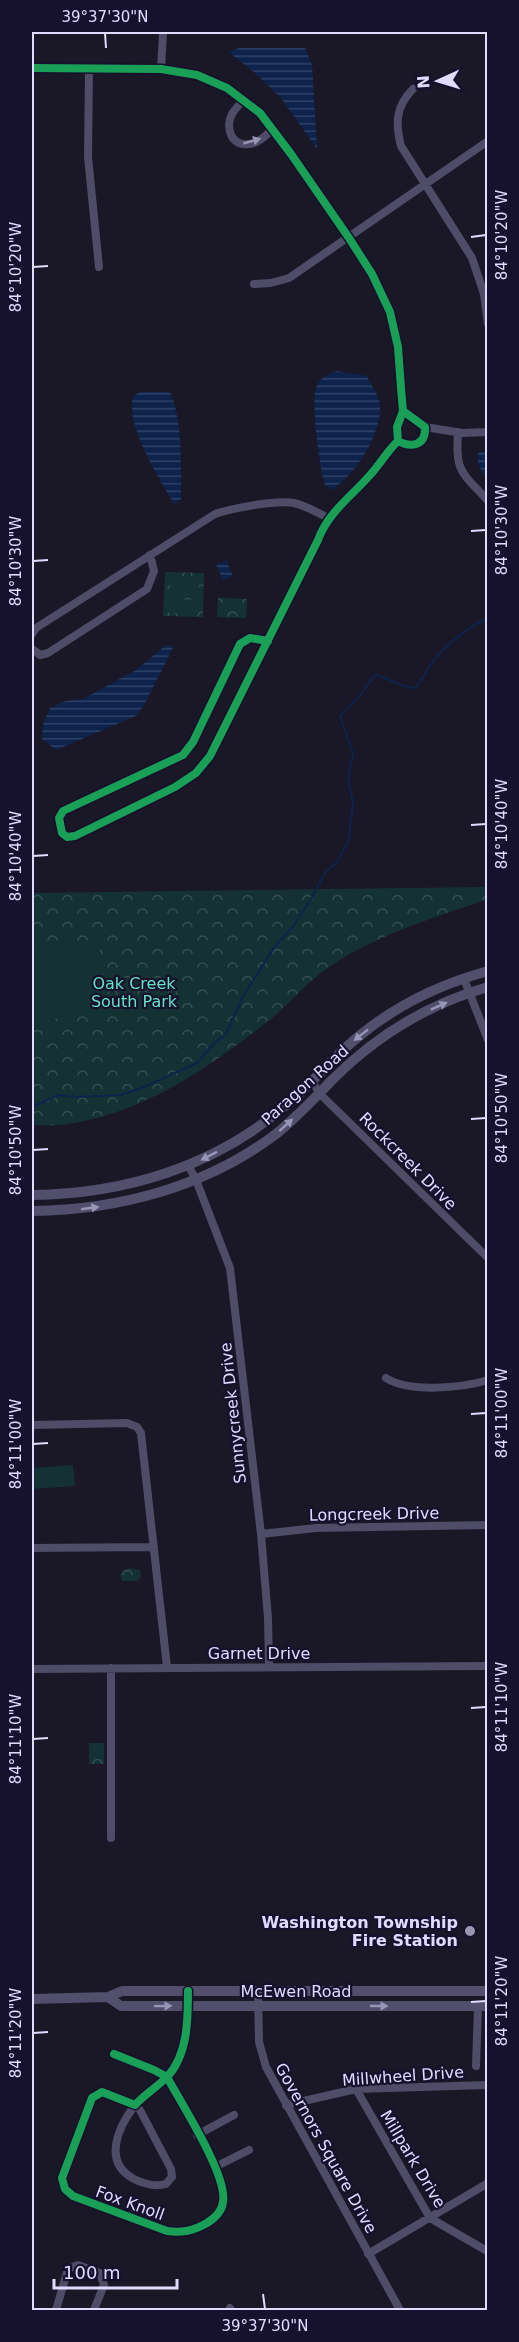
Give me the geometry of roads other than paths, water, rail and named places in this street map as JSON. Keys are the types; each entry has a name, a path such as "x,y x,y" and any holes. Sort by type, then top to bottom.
{"street":[{"path":"161,69 163,32"},
{"path":"32,68 161,69 208,78 244,99 260,113 349,238 380,290 392,320 398,347 403,411 398,427 398,441 370,476 328,518 268,641 210,756 196,773 175,787 75,836 67,837 62,833 59,818 63,811 183,755 193,742 240,644 250,638 268,641"},
{"path":"89,69 88,157 99,267"},
{"path":"413,89 405,97 398,111 398,133 405,155 472,258 483,294 488,324"},
{"path":"244,99 232,114 229,123 233,139 248,145 258,141 273,129"},
{"path":"254,284 280,282 289,278 488,141"},
{"path":"403,411 425,427 458,432 488,432"},
{"path":"398,441 407,446 416,445 423,439 425,427"},
{"path":"458,432 456,453 459,466 488,501"},
{"path":"32,634 36,628 201,521 230,509 294,503 328,518"},
{"path":"32,649 40,655 48,653 147,589 154,571 150,555"},
{"name":"Paragon Road","path":"32,1195 112,1188 188,1166 232,1144 285,1107 359,1036 388,1015 410,1001 488,971"},
{"path":"464,979 488,1040"},
{"name":"Paragon Road","path":"32,1210 77,1210 103,1206 161,1192 196,1180 277,1133 388,1032 432,1009 488,987"},
{"name":"Rockcreek Drive","path":"312,1081 320,1094 488,1258"},
{"name":"Sunnycreek Drive","path":"188,1166 196,1180 230,1268 261,1534 268,1618 269,1666"},
{"path":"386,1378 400,1385 427,1387 463,1386 488,1380"},
{"path":"32,1425 127,1423 137,1427 143,1438 167,1667"},
{"name":"Longcreek Drive","path":"261,1534 316,1528 488,1525"},
{"path":"32,1548 154,1546"},
{"name":"Garnet Drive","path":"32,1669 488,1666"},
{"path":"111,1668 111,1838"},
{"name":"McEwen Road","path":"32,1999 108,1997 122,1991 488,1991"},
{"path":"114,2054 167,2077 174,2069 183,2046 188,1991"},
{"name":"Governors Square Drive","path":"258,1991 261,2053 266,2067 400,2310"},
{"name":"McEwen Road","path":"108,1997 121,2006 483,2006"},
{"path":"476,2066 483,2006"},
{"name":"Fox Knoll","path":"167,2077 135,2105 121,2126 116,2140 115,2155 123,2171 139,2181 157,2186 166,2184 172,2177 171,2169 140,2110 135,2105 102,2092 91,2100 63,2174 63,2183 68,2193 167,2231 187,2232 213,2219 221,2209 224,2194 214,2167 167,2077"},
{"name":"Millwheel Drive","path":"286,2104 356,2090 488,2085"},
{"name":"Millpark Drive","path":"356,2090 430,2218 486,2251"},
{"path":"197,2134 234,2115"},
{"path":"214,2167 249,2150"},
{"path":"369,2254 488,2183"},
{"path":"56,2310 68,2269 78,2265 100,2273 104,2285 94,2310"}],"water":[{"path":"239,48 305,48 312,65 317,149 281,98 229,52"},
{"path":"337,371 367,376 379,398 380,406 376,429 365,454 349,475 331,490 325,485 322,474 314,406 319,382 327,375"},
{"path":"140,392 170,392 174,404 179,430 181,473 181,499 175,505 145,452 134,422 133,397"},
{"path":"488,451 487,478 480,467 478,453"},
{"path":"226,560 233,576 223,580 216,565"},
{"path":"166,645 174,646 136,716 56,750 42,739 43,724 50,708 65,701 83,699 136,670"}],"waterway":[{"path":"32,1107 59,1095 75,1097 121,1095 144,1087 197,1063 213,1044 226,1034 242,998 275,946 292,928 325,873 337,862 349,840 353,802 348,781 353,753 340,716 375,675 415,688 445,648 466,631 488,618"}],"place":[{"name":"Washington Township Fire Station","path":"470,1931"}],"park label":[{"name":"Oak Creek South Park","path":"134,992"}]}
